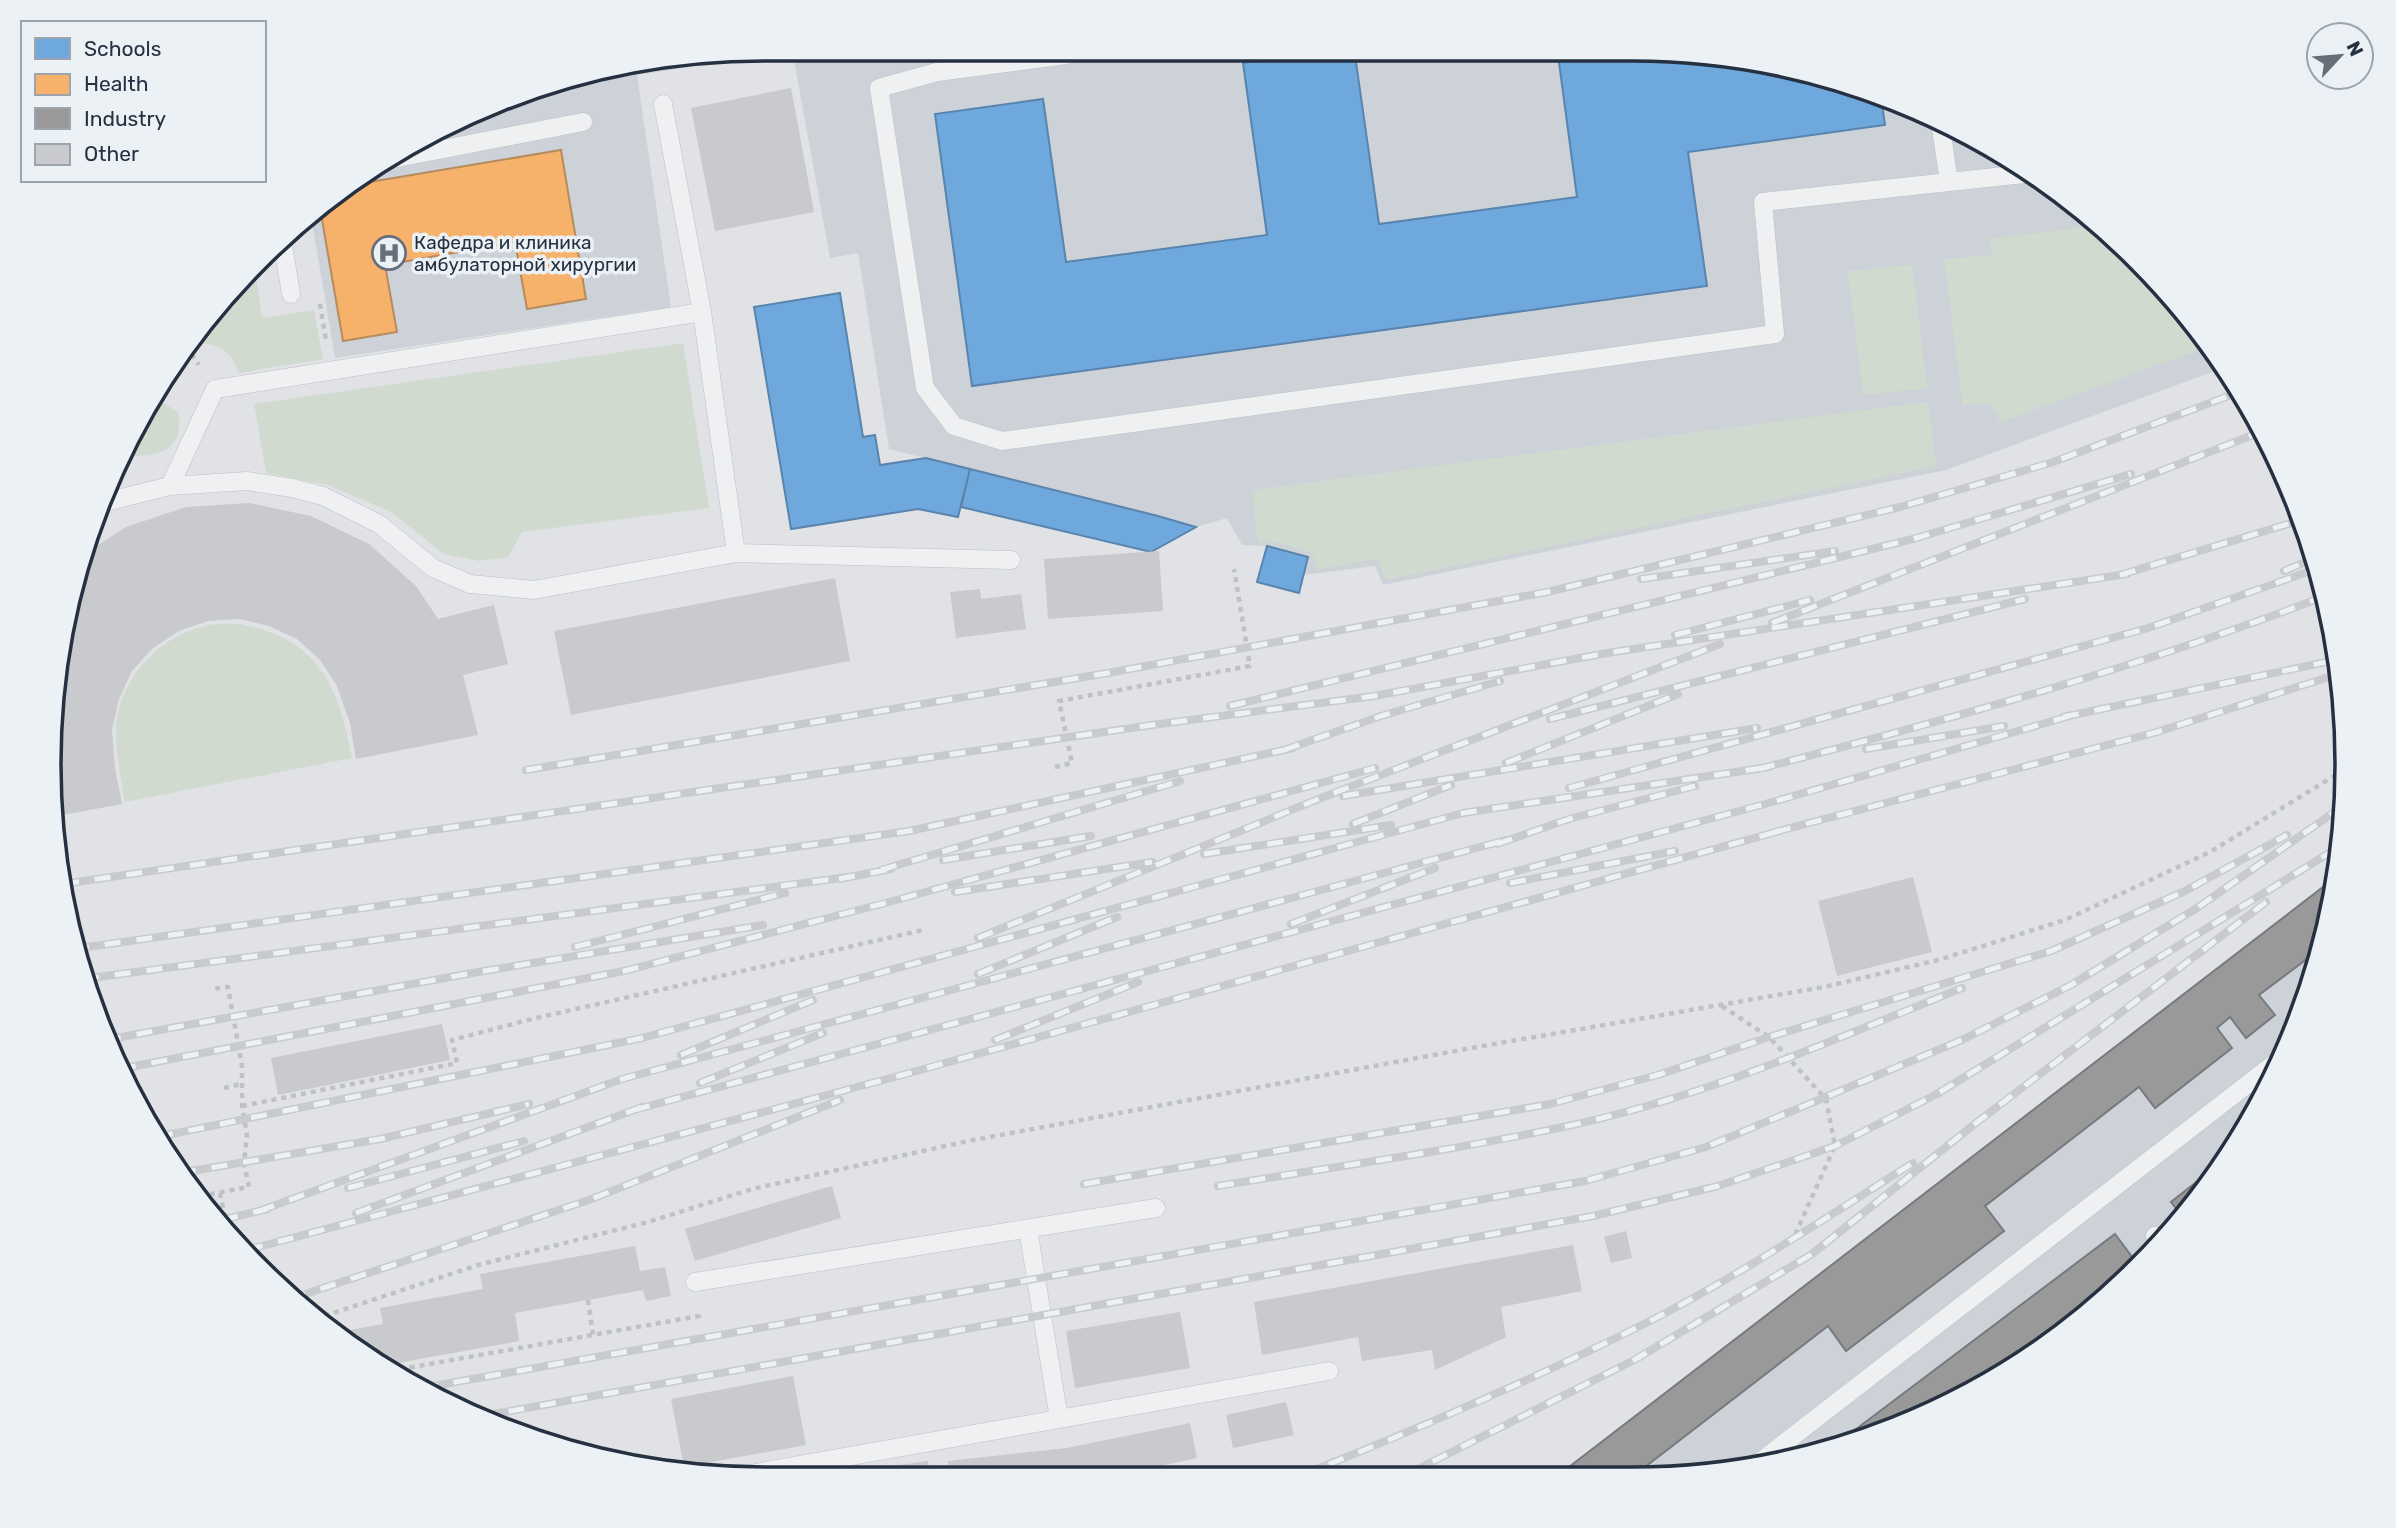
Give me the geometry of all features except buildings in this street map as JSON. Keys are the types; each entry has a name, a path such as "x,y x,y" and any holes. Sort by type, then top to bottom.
{"lane":[{"path":"969,61 937,63 879,88 925,388 954,426 1002,441 1775,334 1763,202 2015,175"},
{"path":"663,104 702,312 736,553"},
{"path":"418,152 583,122"},
{"path":"1942,133 1949,183"},
{"path":"284,251 291,294"},
{"path":"170,486 215,389 702,312"},
{"path":"113,500 170,486 247,481 323,496 379,524 433,568 470,584 534,590 736,553 1011,560"},
{"path":"1772,1452 2263,1072"},
{"path":"695,1282 1156,1208"},
{"path":"1028,1229 1059,1419"},
{"path":"789,1467 1329,1371"}],"path":[{"path":"1055,767 1072,764 1059,701 1250,666 1234,569"},
{"path":"328,1315 478,1265 648,1222 752,1189 968,1141 1824,987 1938,960 2065,920 2210,852 2334,776"},
{"path":"242,1106 457,1063 452,1040 923,930"},
{"path":"208,1194 249,1186 244,1163 247,1135 242,1106 242,1066 228,987 210,989"},
{"path":"1721,1005 1769,1037 1826,1099 1835,1146 1794,1237"},
{"path":"223,1088 241,1084"},
{"path":"220,1192 224,1213"},
{"path":"406,1368 699,1317 695,1282"},
{"path":"588,1300 593,1335"}],"shaded area":[{"path":"794,61 1678,63 1724,67 1814,85 1901,115 1983,155 2060,206 2129,267 2190,336 2214,371 1946,470 1383,585 1375,566 1303,575 1308,557 1267,546 1242,545 1227,518 1196,527 889,449 858,253 830,258"},
{"path":"717,63 637,75 671,307 335,358 313,226 336,206 413,155 495,115 582,85 672,67"},
{"path":"2085,227 2129,267 2199,350 2000,422 1990,403 1963,405 1944,259 1992,255 1989,239"},
{"path":"1912,265 1927,388 1863,395 1848,271"},
{"path":"256,279 262,318 314,310 323,359 239,373 226,352 201,344"},
{"path":"683,343 709,508 522,532 508,557 479,561 444,554 391,512 328,485 266,473 254,404"},
{"path":"162,402 178,412 177,436 165,450 133,456"},
{"path":"1928,402 1936,466 1386,580 1377,559 1319,569 1311,552 1267,540 1258,543 1252,490"},
{"path":"241,624 268,631 289,641 307,654 321,670 340,709 352,758 125,802 116,732 118,713 133,678 158,650 191,630 209,625"},
{"path":"2324,887 2311,946 2297,990 2281,1033 2241,1115 2190,1192 2160,1227 2129,1261 2060,1322 1983,1373 1943,1394 1901,1413 1814,1443 1724,1461 1632,1467 1569,1467"}],"railway":[{"path":"526,770 1108,673 1547,592 1900,507 2053,462 2230,395"},
{"path":"1772,623 2253,435"},
{"path":"1230,706 1913,539 2131,474"},
{"path":"2120,575 2291,523"},
{"path":"1641,579 1835,551"},
{"path":"2284,571 2305,562"},
{"path":"1569,788 2148,628 2308,572"},
{"path":"72,883 1152,725 1374,696 1607,653 2127,574"},
{"path":"1550,719 2025,599"},
{"path":"1675,635 1810,600"},
{"path":"1759,769 1974,711 2115,669 2315,600"},
{"path":"978,938 1316,800 1720,644"},
{"path":"2063,717 2327,662"},
{"path":"1775,832 2157,732 2329,677"},
{"path":"1284,750 1381,716 1500,681"},
{"path":"1506,763 1678,694"},
{"path":"634,1110 1776,801 2073,715"},
{"path":"1866,749 2004,726"},
{"path":"1343,796 1757,728"},
{"path":"85,947 909,831 1293,748"},
{"path":"168,1135 642,1038 1463,813 1769,767"},
{"path":"130,1067 624,971 889,902 1375,768"},
{"path":"881,870 1180,781"},
{"path":"1353,824 1451,785"},
{"path":"1497,844 1569,819 1695,786"},
{"path":"437,1385 1585,1181 1706,1147 1964,1039 2071,985 2197,908 2333,813"},
{"path":"1204,854 1391,825"},
{"path":"255,1248 902,1075 1783,830"},
{"path":"1084,1184 1550,1104 1661,1074 1769,1037 2051,951 2185,891 2287,835"},
{"path":"943,860 1091,836"},
{"path":"259,1211 622,1079 1506,840"},
{"path":"1510,883 1675,851"},
{"path":"496,1414 1593,1216 1718,1186 1835,1146 1937,1094 2329,853"},
{"path":"955,892 1152,862"},
{"path":"1291,924 1435,868"},
{"path":"839,879 891,869"},
{"path":"95,977 848,877"},
{"path":"575,947 785,893"},
{"path":"1422,1467 1636,1359 1812,1254 1976,1123 2266,902"},
{"path":"978,974 1117,917"},
{"path":"117,1038 478,972 763,925"},
{"path":"995,1040 1138,982"},
{"path":"1218,1186 1477,1144 1615,1115 1766,1066 1962,988"},
{"path":"681,1055 813,1000"},
{"path":"700,1083 823,1033"},
{"path":"304,1294 589,1200 840,1100"},
{"path":"192,1171 380,1139 529,1104"},
{"path":"356,1213 642,1107"},
{"path":"348,1188 524,1141"},
{"path":"1322,1467 1473,1404 1644,1324 1747,1267 1913,1163"},
{"path":"229,1218 267,1209"}],"place":[{"name":"Кафедра и клиника амбулаторной хирургии","path":"389,253"}]}
